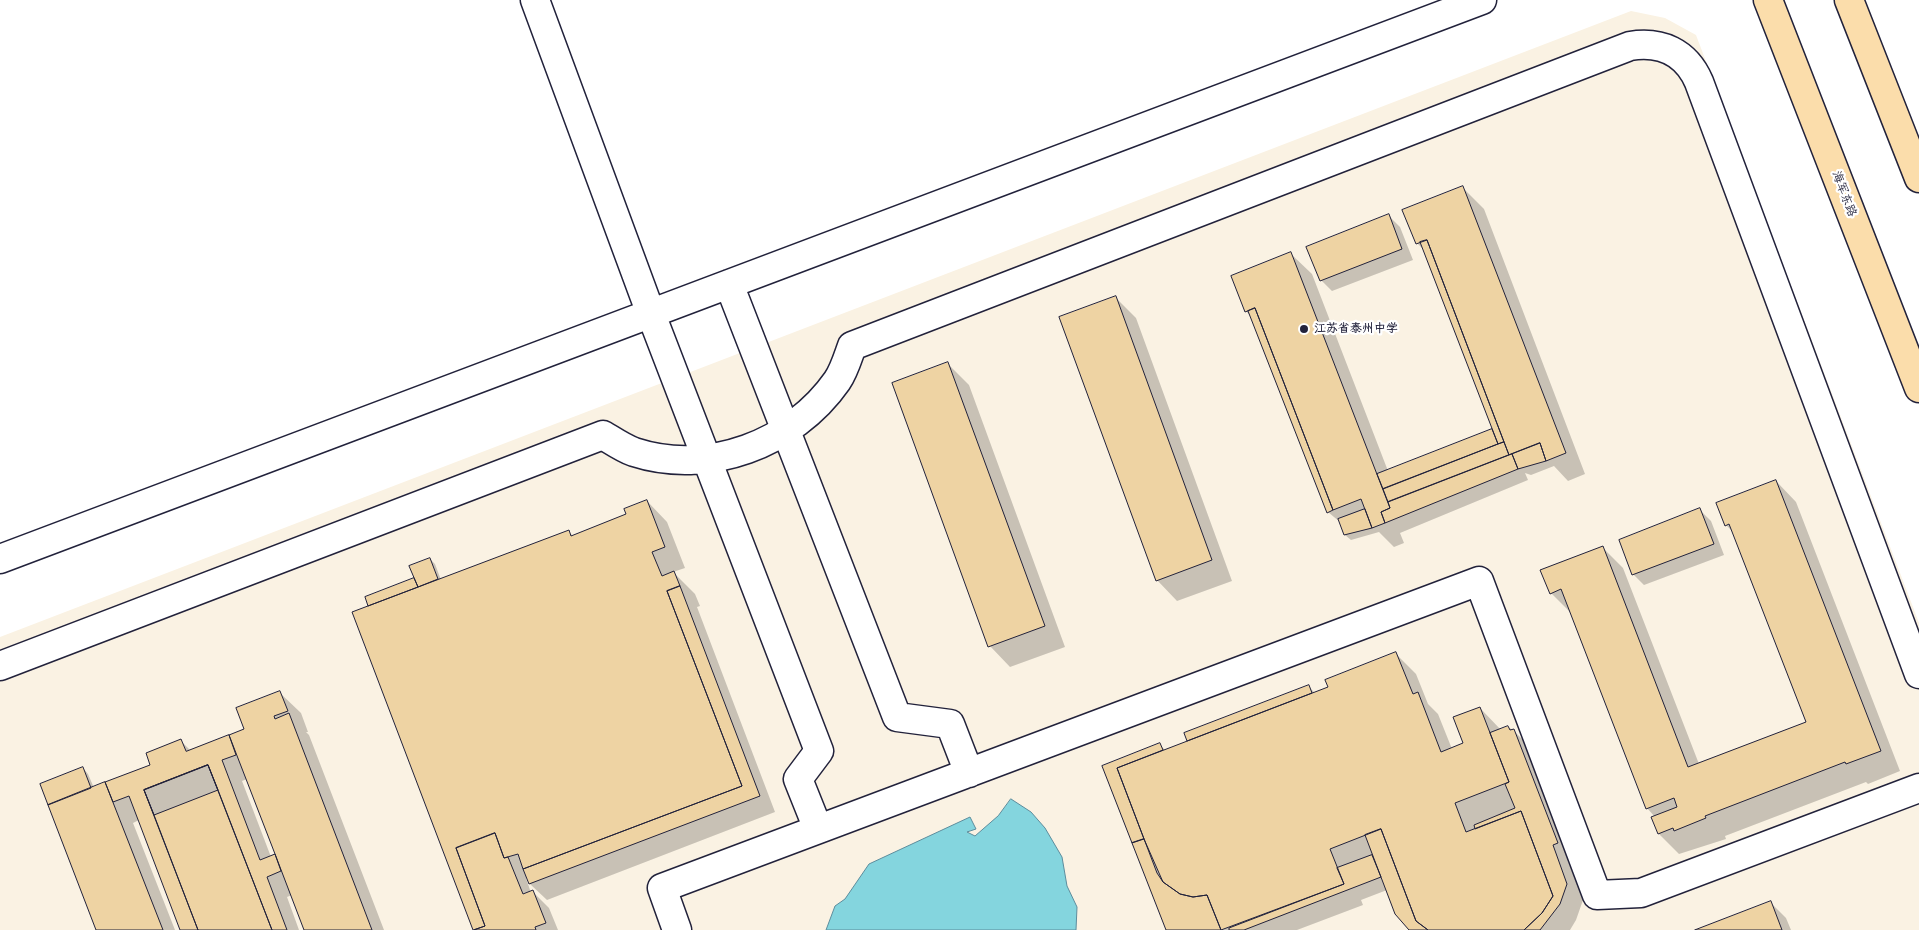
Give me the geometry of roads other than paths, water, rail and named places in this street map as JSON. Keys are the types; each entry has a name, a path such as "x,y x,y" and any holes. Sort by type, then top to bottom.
{"main road":[{"name":"海军东路","path":"1768,0 1919,388"},
{"path":"1849,0 1919,178"}],"street":[{"path":"536,0 651,314 819,751 798,779 818,829"},
{"path":"0,559 1482,0"},
{"path":"0,666 603,435 632,452 660,458 706,458 744,451 798,423 820,402 839,379 852,346 1630,46 1653,44 1676,53 1694,70 1919,674"},
{"path":"729,284 897,717 950,724 969,773"},
{"path":"678,930 662,888 1479,581 1597,895 1641,893 1919,788"}],"water":[{"path":"1011,799 1031,812 1045,828 1062,857 1067,886 1077,907 1076,930 826,930 835,906 845,899 869,864 970,817 976,829 967,832 975,836 998,816"}],"place":[{"name":"江苏省泰州中学","path":"1304,329"}]}
